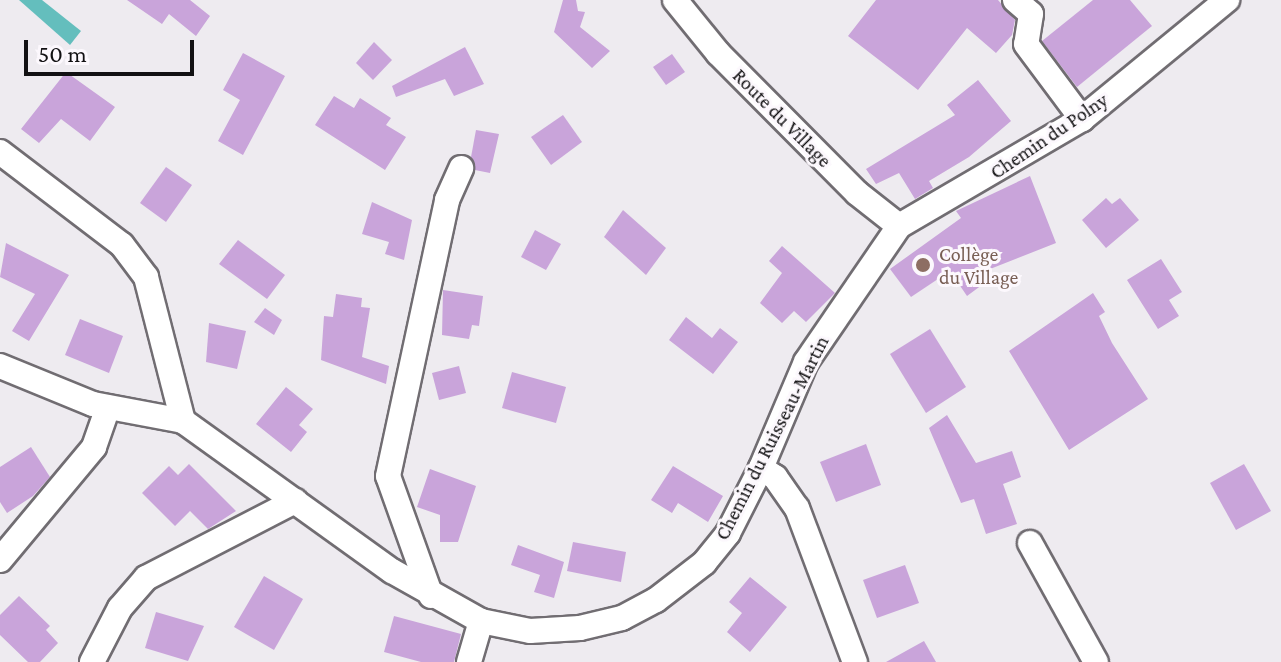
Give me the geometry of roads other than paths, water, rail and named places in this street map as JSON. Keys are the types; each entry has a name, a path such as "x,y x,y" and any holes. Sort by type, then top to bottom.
{"street":[{"name":"Route du Village","path":"675,0 749,84 857,193 899,226"},
{"path":"1015,0 1031,14 1026,44 1082,119"},
{"name":"Chemin du Polny","path":"899,226 1082,119 1227,0"},
{"path":"0,152 122,245 146,277 183,421"},
{"path":"431,596 388,476 447,200 461,168"},
{"name":"Chemin du Ruisseau-Martin","path":"0,366 45,388 108,407 183,421 431,596 481,621 530,631 580,628 622,618 656,600 704,563 728,533 761,468 806,362 899,226"},
{"path":"0,560 94,447 108,407"},
{"path":"761,468 775,477 797,508 855,662"},
{"path":"92,662 120,608 146,578 295,501"},
{"path":"1030,543 1096,662"},
{"path":"469,662 481,621"}],"water":[{"path":"19,0 42,0 81,31 70,45"}],"place":[{"name":"Collège du Village","path":"923,265"}]}
